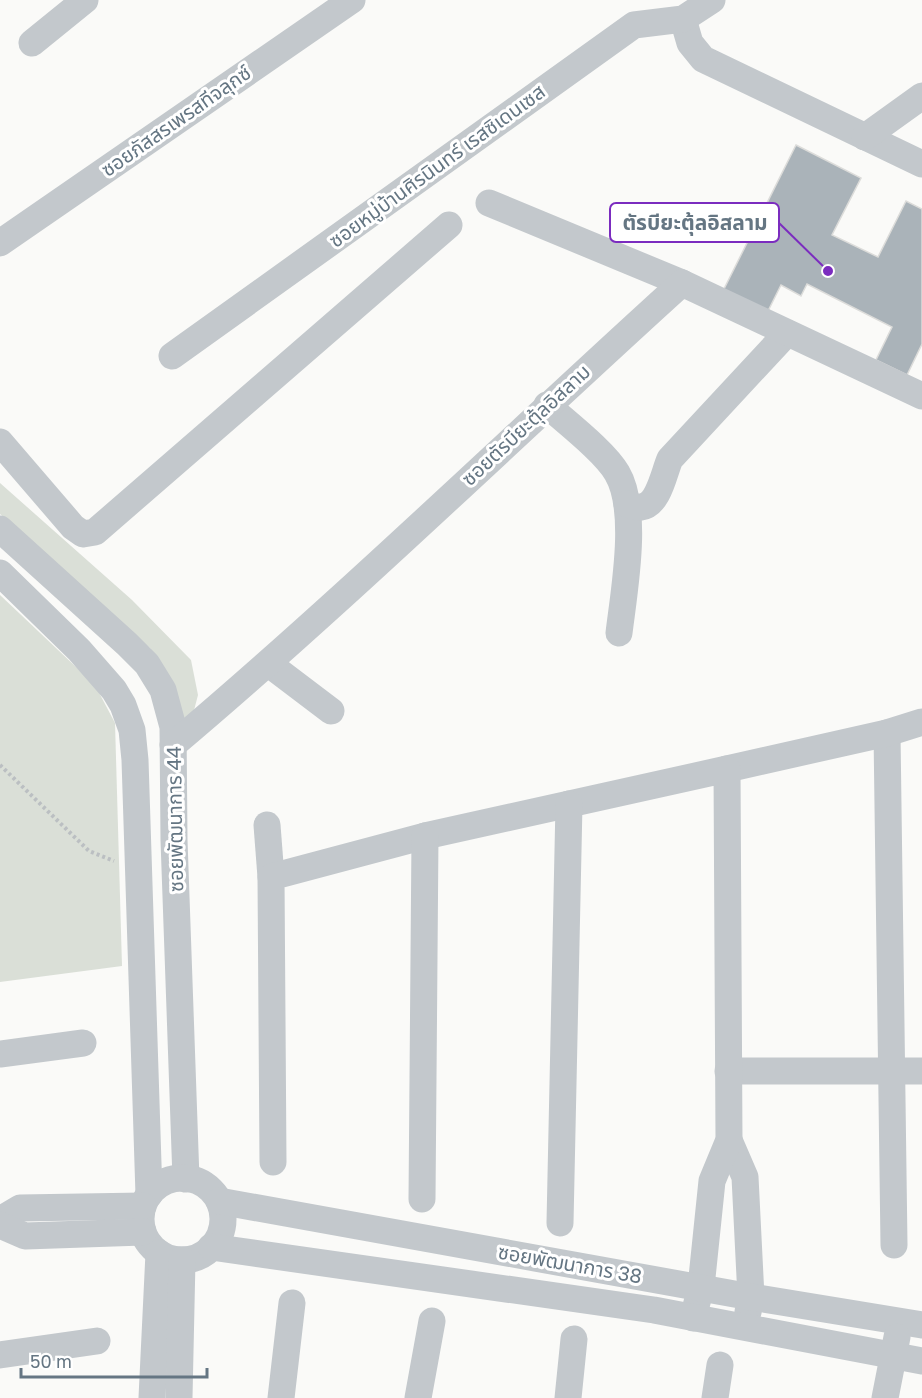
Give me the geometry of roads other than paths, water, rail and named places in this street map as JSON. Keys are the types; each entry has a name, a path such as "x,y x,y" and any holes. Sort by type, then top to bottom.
{"street":[{"path":"32,43 85,0"},
{"name":"ซอยภัสสรเพรสทีจลุกซ์","path":"0,243 352,0"},
{"name":"ซอยหมู่บ้านศิรนินทร์ เรสซิเดนเซส","path":"172,356 634,25 683,19 712,0"},
{"path":"683,19 690,43 703,59 922,164"},
{"path":"866,137 922,96"},
{"path":"489,203 682,283 787,333 918,386"},
{"path":"0,442 73,527 83,534 95,532 449,225"},
{"name":"ซอยตัรบียะตุ้ลอิสลาม","path":"173,745 269,664 682,283"},
{"path":"627,504 641,507 649,504 661,489 664,472 670,459 787,333"},
{"path":"548,405 603,456 617,473 627,504 628,560 619,633"},
{"name":"ซอยพัฒนาการ 44","path":"0,529 147,664 163,690 173,727 174,840 186,1179"},
{"name":"ซอยพัฒนาการ 44","path":"0,573 99,672 123,705 132,730 139,858 145,1211"},
{"path":"269,664 331,711"},
{"path":"271,877 425,836 887,733 922,722"},
{"path":"887,733 894,1245"},
{"path":"727,769 729,1140 745,1177 752,1297 744,1327"},
{"path":"560,1223 569,804"},
{"path":"267,825 271,877 273,1162"},
{"path":"422,1199 425,836"},
{"path":"0,1054 83,1043"},
{"path":"728,1071 922,1071"},
{"path":"693,1318 701,1287 712,1181 729,1140"},
{"path":"172,1179 186,1179 204,1185 219,1201 222,1226 219,1237 203,1254 170,1256 149,1244 145,1211 162,1184 172,1179"},
{"name":"ซอยพัฒนาการ 38","path":"219,1201 752,1297 911,1323"},
{"path":"0,1220 20,1208 145,1211"},
{"path":"0,1225 25,1236 145,1211"},
{"path":"211,1247 654,1310 922,1361"},
{"path":"152,1398 170,1256"},
{"path":"170,1256 179,1398"},
{"path":"281,1398 292,1303"},
{"path":"418,1398 432,1321"},
{"path":"885,1398 894,1355 911,1323"},
{"path":"568,1398 574,1339"},
{"path":"0,1356 97,1341"},
{"path":"715,1398 720,1365"}],"place":[{"name":"ตัรบียะตุ้ลอิสลาม","path":"828,271"}]}
